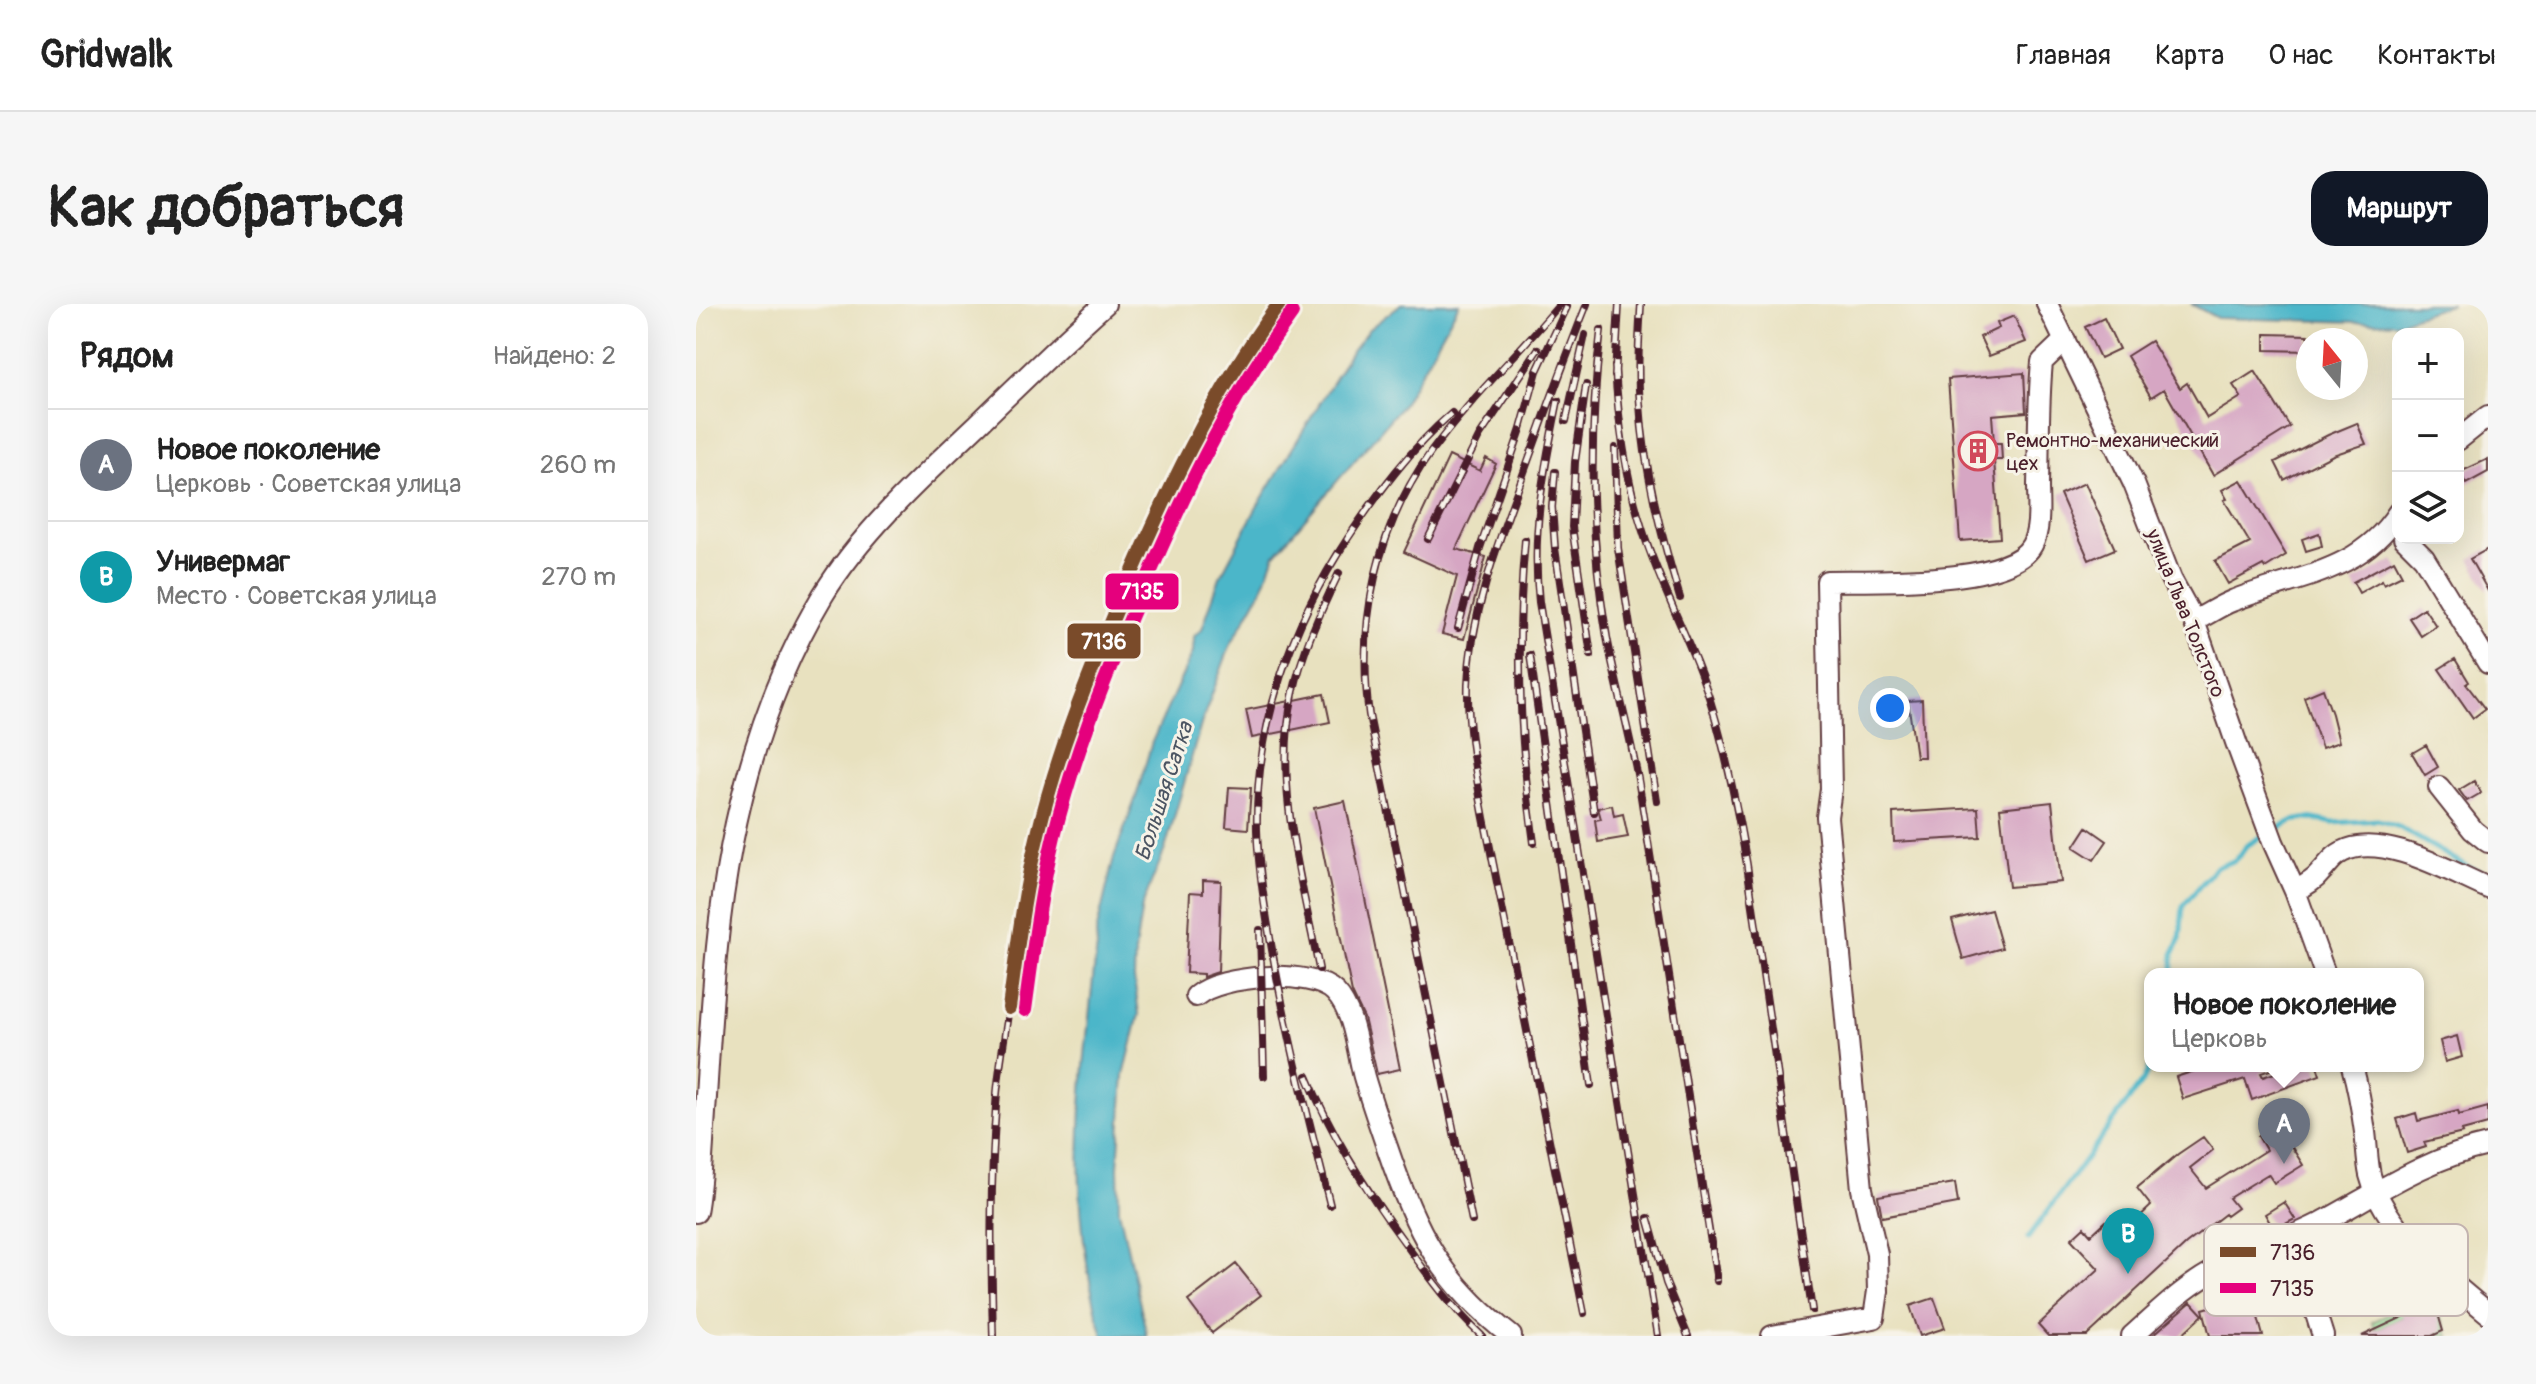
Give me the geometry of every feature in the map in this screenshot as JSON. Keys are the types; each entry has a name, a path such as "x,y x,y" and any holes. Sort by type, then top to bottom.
{"street":[{"path":"696,1212 717,946 729,862 742,794 767,713 783,675 824,594 883,518 1105,304"},
{"name":"улица Льва Толстого","path":"2047,304 2134,484 2171,579 2194,621 2269,833 2295,891 2323,968"},
{"path":"1772,1336 1874,1327 1878,1291 1877,1254 1862,1189 1827,817 1831,789 1827,581 1976,574 1999,569 2024,554 2031,546 2038,515 2042,362 2065,340"},
{"path":"2464,435 2488,416"},
{"path":"2194,621 2231,601 2337,567 2392,531"},
{"path":"2412,544 2488,663"},
{"path":"2439,787 2473,830 2488,842"},
{"path":"2295,891 2320,875 2333,858 2359,846 2390,848 2488,888"},
{"path":"1196,996 1217,985 1261,977 1304,979 1318,982 1334,991 1349,1018 1370,1097 1402,1189 1425,1241 1458,1288 1511,1336"},
{"path":"2353,1072 2369,1167 2377,1192 2397,1224"},
{"path":"2318,1224 2438,1161 2488,1145"},
{"path":"2132,1336 2177,1296 2204,1278"},
{"path":"2468,1295 2488,1313"},
{"path":"2317,1316 2323,1336"}],"green space":[{"path":"2385,1316 2405,1316 2376,1330 2372,1322"},
{"path":"2422,1316 2441,1316 2449,1336 2432,1336 2442,1331"}],"water":[{"name":"Большая Сатка","path":"1401,304 1459,304 1403,404 1275,554 1262,589 1230,646 1202,721 1165,849 1142,906 1134,979 1139,1014 1124,1075 1118,1167 1119,1210 1147,1336 1103,1336 1086,1259 1080,1144 1096,933 1114,857 1152,742 1193,652 1194,636 1202,629 1220,577 1257,507 1350,353 1369,329"},
{"path":"2191,304 2452,304 2396,323 2217,318"}],"building":[{"path":"2014,316 2026,342 1989,356 1980,337 1999,328 1997,323"},
{"path":"2104,318 2119,349 2100,358 2085,327"},
{"path":"2265,334 2296,335 2296,351 2265,350"},
{"path":"2151,341 2180,388 2187,383 2207,418 2241,397 2233,385 2255,371 2290,427 2213,475 2164,389 2151,397 2127,356"},
{"name":"Ремонтно-механический цех","path":"2024,373 2026,412 1992,415 1994,443 2001,443 2002,460 1994,460 2000,538 1960,541 1948,379"},
{"path":"2357,423 2366,444 2333,455 2284,480 2275,462"},
{"path":"1449,456 1480,471 1486,458 1496,464 1456,549 1486,557 1464,639 1442,634 1457,576 1404,552"},
{"path":"2488,459 2488,472 2466,484 2464,470"},
{"path":"2241,480 2286,555 2228,584 2215,561 2250,543 2224,500 2227,499 2222,490"},
{"path":"2085,483 2115,549 2089,560 2060,494"},
{"path":"2319,533 2322,546 2306,551 2302,539"},
{"path":"2488,549 2488,591 2470,559"},
{"path":"2394,560 2402,575 2384,584 2382,580 2359,593 2353,582"},
{"path":"2424,608 2436,626 2421,636 2409,618"},
{"path":"2455,659 2469,682 2466,684 2485,709 2473,718 2439,669"},
{"path":"2323,689 2339,742 2322,748 2304,697"},
{"path":"1324,694 1330,722 1252,738 1246,710"},
{"path":"1922,700 1924,757 1916,757 1908,701"},
{"path":"2426,745 2438,767 2425,775 2412,753"},
{"path":"2474,781 2481,793 2467,801 2459,790"},
{"path":"1229,787 1251,788 1248,829 1226,827"},
{"path":"1345,801 1400,1069 1377,1074 1364,1018 1352,993 1314,808"},
{"path":"2052,802 2061,882 2009,887 2000,808"},
{"path":"1612,805 1614,816 1623,814 1628,837 1598,842 1595,820 1601,819 1598,808"},
{"path":"1978,808 1980,837 1894,842 1893,813"},
{"path":"2087,827 2107,841 2094,860 2074,847"},
{"path":"1203,880 1221,881 1218,972 1203,977 1203,974 1186,973 1190,892 1203,893"},
{"path":"1991,910 2002,948 1963,959 1952,920"},
{"path":"2457,1036 2462,1057 2445,1062 2440,1041"},
{"path":"2191,1072 2264,1072 2261,1073 2263,1077 2278,1072 2319,1072 2320,1075 2252,1100 2245,1079 2183,1099 2176,1077"},
{"path":"2488,1107 2488,1124 2424,1142 2426,1147 2407,1153 2397,1119 2416,1113 2418,1121"},
{"path":"2284,1121 2292,1135 2286,1138 2303,1165 2274,1183 2268,1174 2229,1198 2237,1208 2212,1224 2204,1224 2204,1230 2087,1336 2048,1336 2038,1325 2099,1269 2071,1239 2084,1227 2091,1235 2106,1221 2119,1236 2151,1206 2137,1188 2203,1137 2213,1150 2190,1168 2206,1188 2266,1150 2258,1136"},
{"path":"1955,1183 1958,1203 1882,1217 1878,1196"},
{"path":"2284,1202 2295,1219 2285,1224 2271,1224 2265,1214"},
{"path":"1236,1264 1261,1295 1212,1333 1188,1301"},
{"path":"1934,1298 1945,1328 1920,1336 1910,1306"},
{"path":"2191,1302 2203,1315 2180,1336 2152,1336"},
{"path":"2205,1316 2258,1316 2263,1336 2210,1336"},
{"path":"2439,1316 2443,1331 2432,1336 2362,1336 2403,1317"}],"waterway":[{"path":"2275,830 2292,821 2309,818 2333,823 2378,820 2399,827 2468,867 2488,874"},
{"path":"2173,968 2173,954 2180,940 2183,906 2215,868 2233,861 2246,846 2266,834"},
{"path":"2028,1238 2147,1072"}],"railway":[{"path":"1472,1221 1369,715 1366,680 1369,611 1384,544 1412,481 1461,414 1560,304"},
{"path":"1584,1313 1484,818 1471,735 1468,685 1474,634 1493,559 1587,304"},
{"path":"1615,376 1619,304"},
{"path":"1641,304 1639,379 1645,453 1660,526 1680,598"},
{"path":"1458,628 1480,548 1521,429 1537,371 1567,307"},
{"path":"1601,330 1593,445 1594,522 1601,599 1638,777 1717,1281"},
{"path":"1566,421 1585,335"},
{"path":"1428,539 1479,437 1538,349"},
{"path":"1615,366 1623,448 1636,508 1650,551 1706,687 1732,787 1747,865 1812,1310"},
{"path":"1586,385 1575,462 1572,527 1591,655"},
{"path":"1558,401 1538,525 1539,602 1658,1336"},
{"path":"1330,1205 1290,1039 1264,898 1257,830 1262,753 1280,677 1309,605 1359,521 1422,441 1452,413"},
{"path":"1615,448 1618,548 1657,801"},
{"path":"1555,472 1552,507 1555,548 1594,812"},
{"path":"1525,540 1520,615 1520,692 1534,843"},
{"path":"1319,969 1292,832 1286,763 1293,694 1301,663 1339,573"},
{"path":"1530,655 1591,1085"},
{"path":"1260,930 1264,1076"},
{"path":"993,1336 994,1135 1009,1008"},
{"path":"1307,1076 1339,1143 1378,1206 1442,1293 1482,1336"},
{"path":"1648,1218 1666,1283 1688,1336"}],"transit line":[{"name":"7136","path":"1009,1008 1038,834 1054,774 1086,685 1138,560 1191,447 1232,374 1279,304"},
{"name":"7135","path":"1025,1010 1054,836 1070,778 1100,692 1186,493 1245,383 1292,313"}],"place":[{"name":"Ремонтно-механический цех","path":"1978,451"},
{"name":"Новое поколение","path":"2284,1164"},
{"name":"Универмаг","path":"2128,1274"}]}
